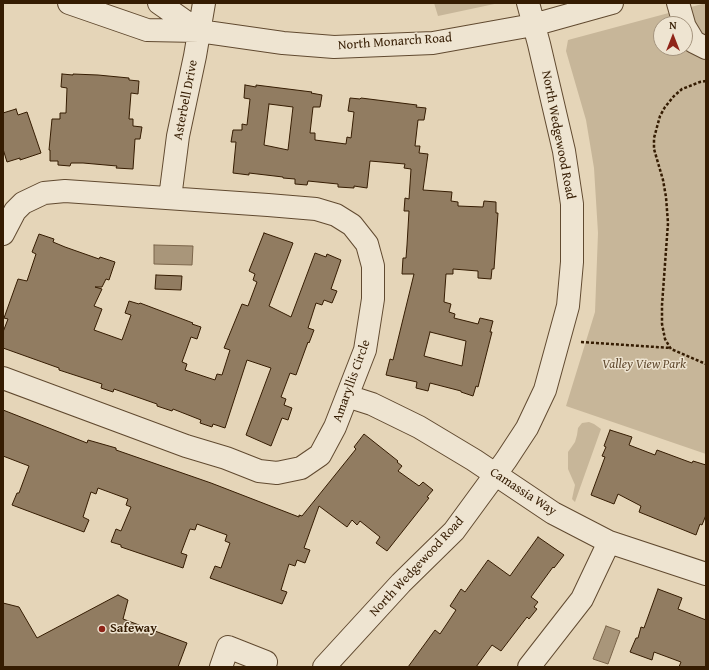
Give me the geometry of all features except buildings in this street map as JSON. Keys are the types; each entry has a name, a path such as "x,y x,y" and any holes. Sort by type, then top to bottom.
{"street":[{"name":"North Monarch Road","path":"69,3 148,30 199,31 283,43 334,47 434,43 533,25 612,3"},
{"name":"North Monarch Road","path":"159,3 199,31"},
{"name":"Asterbell Drive","path":"170,198 178,136 195,56 204,3"},
{"name":"North Wedgewood Road","path":"324,667 401,583 454,531 496,475 527,428 545,390 568,306 572,262 572,204 564,151 528,3"},
{"path":"678,3 682,16"},
{"path":"693,40 706,48"},
{"name":"Amaryllis Circle","path":"3,234 15,211 23,203 44,193 66,191 316,209 336,215 352,225 367,244 373,266 373,299 365,350 335,427 320,455 301,468 277,473 259,471 226,458 186,446 3,378"},
{"name":"Camassia Way","path":"347,396 372,404 420,427 553,513 609,542 706,574"},
{"path":"529,667 582,599 609,542"},
{"path":"221,667 228,647 266,662"}],"path":[{"path":"671,348 665,339 662,324 668,223 666,197 663,180 654,149 654,138 660,116 674,96 682,89 706,81"},
{"path":"581,342 671,348 706,364"}],"green space":[{"path":"434,3 499,3 438,16"},
{"name":"Valley View Park","path":"706,3 706,454 566,406 595,312 598,233 594,168 586,120 566,51 568,40 653,17 653,56 693,56 693,16 658,16"},
{"path":"589,422 601,429 575,502 572,499 575,485 568,469 568,452 575,442 578,428 582,423"}],"shaded area":[{"path":"154,245 193,246 192,265 154,264"},
{"path":"606,626 620,631 608,664 593,659"}],"place":[{"name":"Safeway","path":"102,629"}]}
